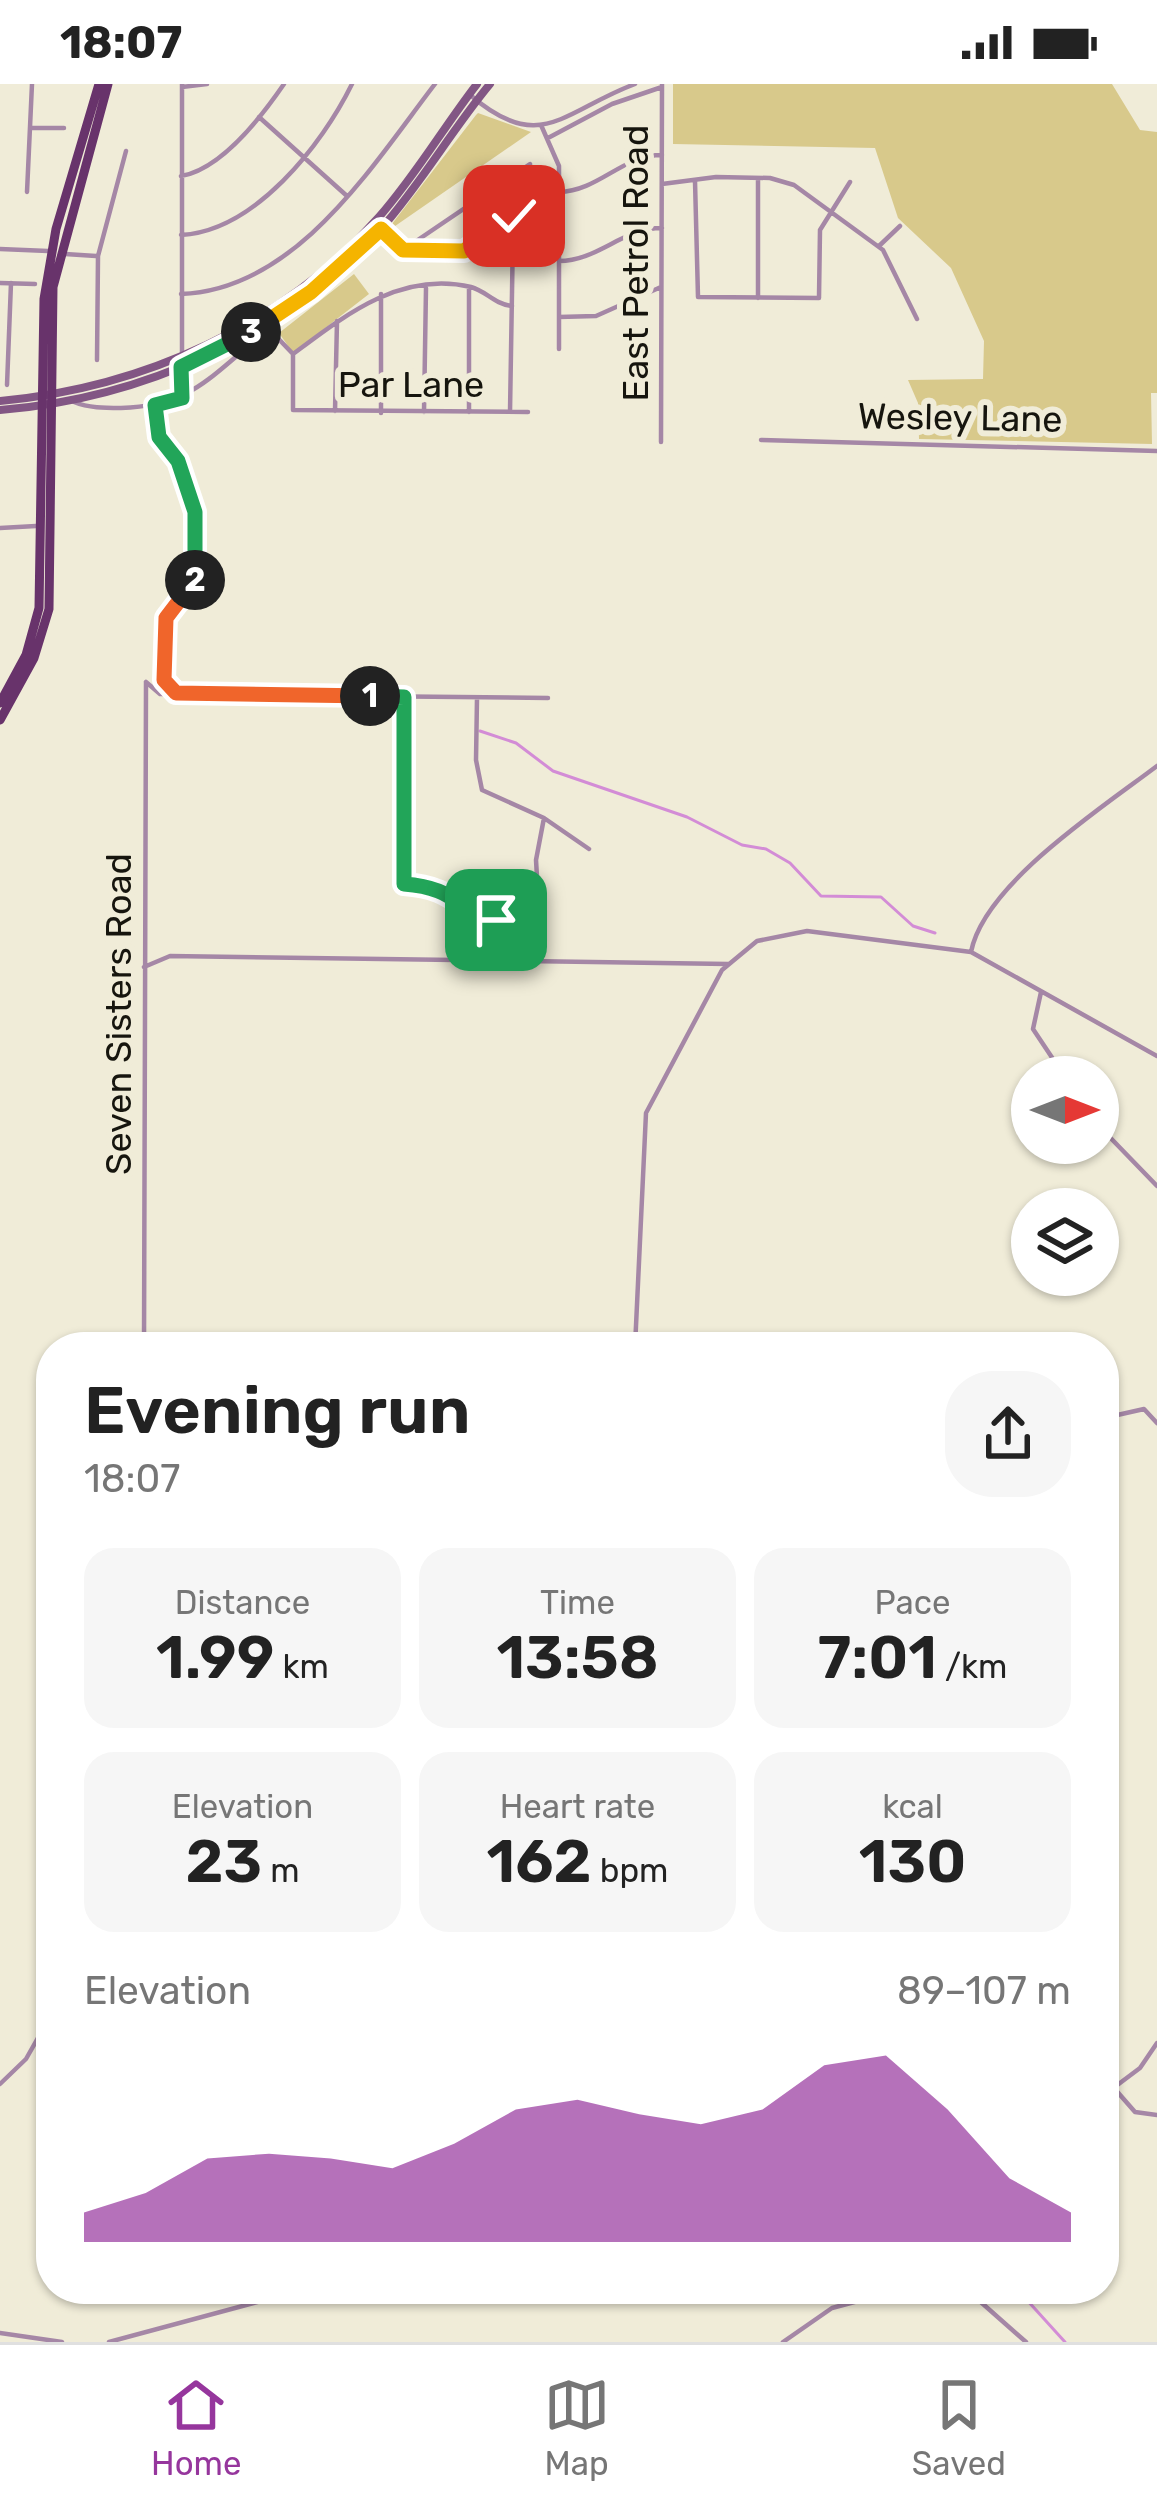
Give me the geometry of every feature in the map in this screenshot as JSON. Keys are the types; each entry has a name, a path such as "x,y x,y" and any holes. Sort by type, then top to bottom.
{"main road":[{"path":"0,704 35,627 55,252 103,84"},
{"path":"0,400 71,400 181,361 273,319 381,229 477,84"},
{"path":"0,410 181,361 268,310 360,237 472,98 490,84"},
{"path":"356,254 360,237"},
{"path":"0,720 34,658 49,610 47,398"}],"street":[{"path":"27,192 32,84"},
{"path":"182,398 182,85 207,84"},
{"path":"181,176 208,163 259,117 284,84"},
{"path":"181,235 209,230 233,218 302,157 352,84"},
{"path":"181,294 218,290 252,276 299,242 346,196 435,84"},
{"path":"472,98 500,120 542,125 635,84"},
{"path":"548,138 626,98 662,86"},
{"name":"East Petrol Road","path":"661,442 662,86"},
{"path":"259,117 346,196"},
{"path":"542,125 558,159 559,349"},
{"path":"32,128 64,128"},
{"path":"97,360 98,256 126,151"},
{"path":"560,192 585,188 637,157 662,155"},
{"path":"403,250 530,164"},
{"path":"510,412 514,173"},
{"path":"662,184 758,178 794,185 879,246 891,260 917,319"},
{"path":"758,178 758,298"},
{"path":"695,181 698,297 758,298 819,298 819,238 829,210 850,182"},
{"path":"464,251 514,216"},
{"path":"879,246 900,226"},
{"path":"560,262 584,258 636,230 662,228"},
{"path":"381,229 403,250 514,249"},
{"path":"0,249 98,256"},
{"path":"0,283 35,284"},
{"path":"8,386 3,338 11,283"},
{"path":"71,400 94,408 155,405 182,398 205,386 270,330 293,354 381,294 469,287 492,302 512,306"},
{"path":"469,287 469,412"},
{"path":"559,317 596,316 643,291 662,287"},
{"path":"424,412 426,288"},
{"path":"380,412 381,294"},
{"path":"335,411 337,321"},
{"name":"Par Lane","path":"293,354 293,410 528,412"},
{"path":"155,405 159,437 189,485 199,565 193,589 166,618 164,680 176,693 548,698"},
{"name":"Wesley Lane","path":"761,440 1157,451"},
{"path":"0,528 42,526"},
{"name":"Seven Sisters Road","path":"144,1332 146,682 157,693 176,693"},
{"path":"404,697 404,884 440,887 480,916 540,928 536,860 544,818"},
{"path":"477,698 476,760 482,790 544,818 589,849"},
{"path":"970,952 974,934 1018,880 1157,766"},
{"path":"638,1332 646,1113 669,1061 728,964 757,941 807,931 970,952 1157,1056"},
{"path":"144,967 170,956 728,964"},
{"path":"1042,992 1033,1029 1051,1056"},
{"path":"1119,1147 1157,1186"},
{"path":"1119,1415 1148,1409 1157,1423"},
{"path":"0,2084 26,2059 36,2041"},
{"path":"1119,2084 1140,2068 1157,2043"},
{"path":"1119,2094 1135,2112 1157,2115"},
{"path":"109,2342 250,2304"},
{"path":"783,2342 844,2304"},
{"path":"983,2304 1026,2342"},
{"path":"0,2333 62,2342"}],"shaded area":[{"path":"673,84 1112,84 1140,130 1157,132 1157,393 1151,393 1152,444 919,439 918,403 908,380 983,379 984,341 951,268 898,218 875,148 673,144"},
{"path":"476,115 531,132 385,233"},
{"path":"354,274 369,294 293,353 279,333"}],"waterway":[{"path":"480,731 516,743 553,771 687,817 742,845 766,849 790,863 821,896 881,897 913,926 935,933"},
{"path":"1031,2304 1065,2342"}],"route":[{"path":"496,920 480,916 440,887 404,884 404,697 176,693 168,687 163,665 166,618 193,589 199,565 189,485 159,437 155,405 182,398 181,367 297,303 381,229 403,250 464,251 514,216"}]}
